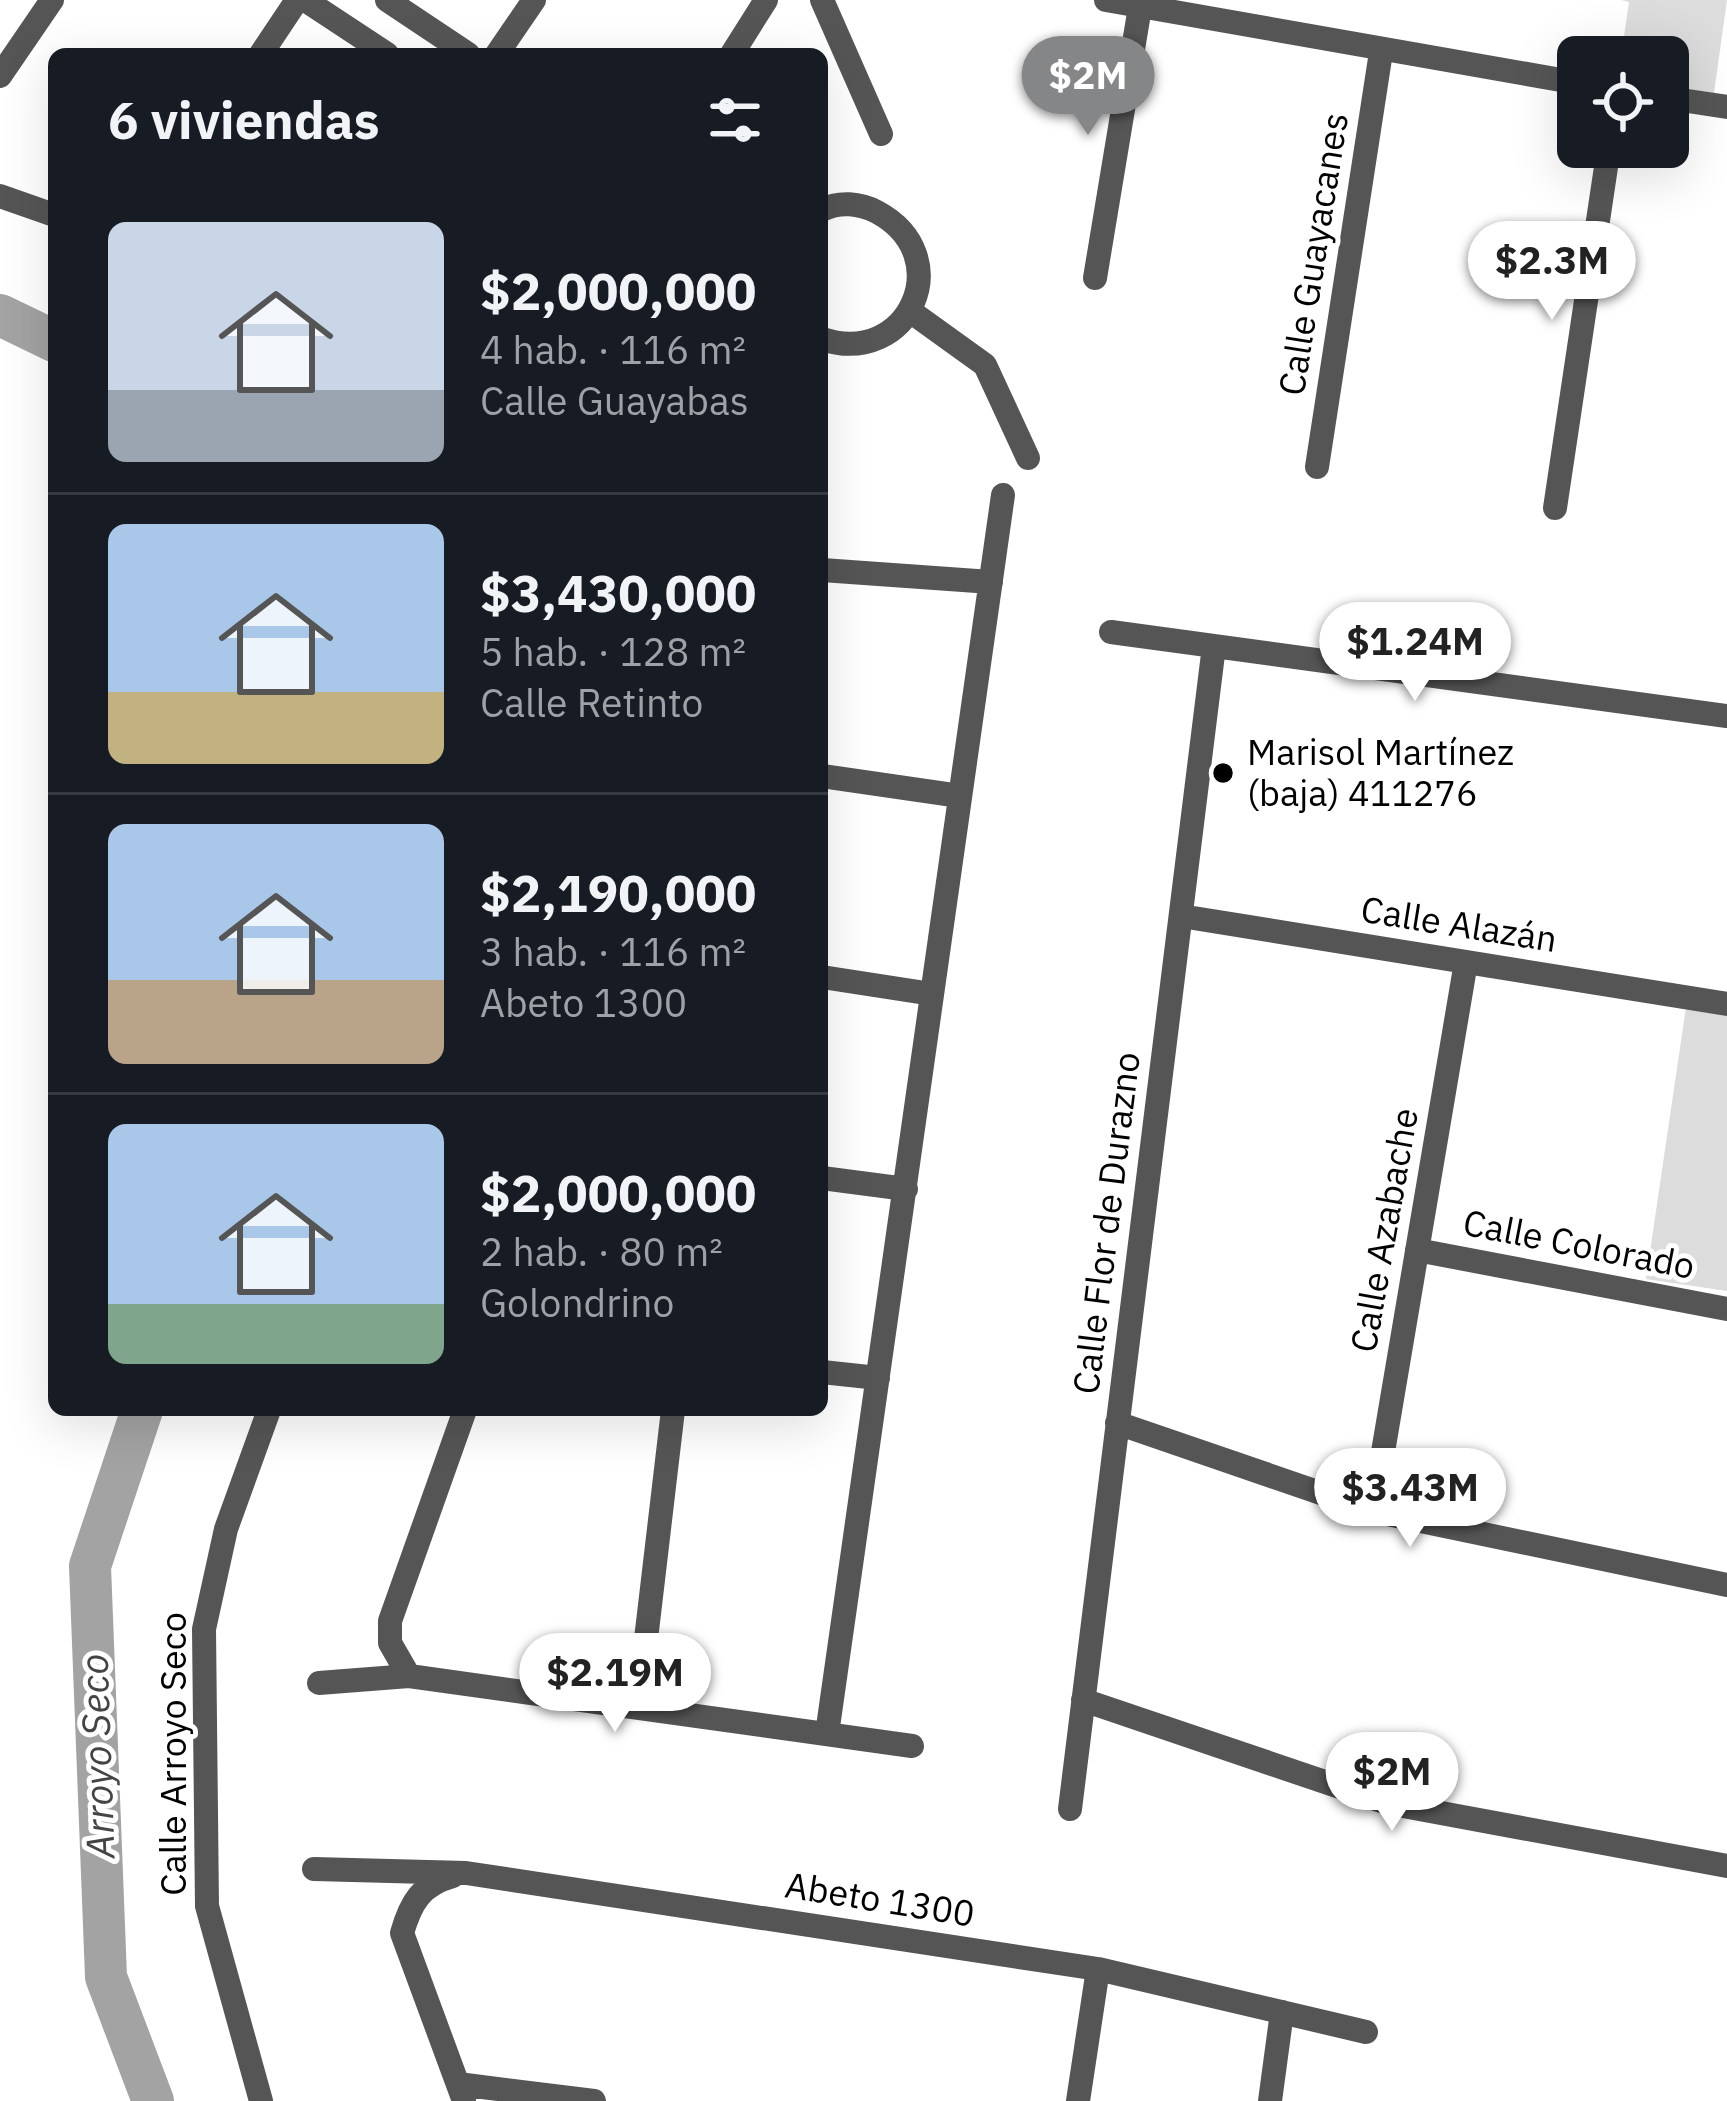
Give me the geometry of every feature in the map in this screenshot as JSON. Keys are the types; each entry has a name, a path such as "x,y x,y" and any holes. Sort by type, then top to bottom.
{"street":[{"path":"0,76 52,0"},
{"path":"265,48 301,0 377,48"},
{"path":"387,0 459,48"},
{"path":"501,48 534,0"},
{"path":"736,48 766,0"},
{"path":"822,0 881,134"},
{"path":"1106,0 1557,80"},
{"path":"1095,278 1139,7"},
{"name":"Calle Guayacanes","path":"1317,467 1381,52"},
{"path":"1689,101 1727,107"},
{"path":"1555,508 1606,168"},
{"path":"0,196 48,213"},
{"path":"828,209 863,204 899,224 915,247 920,274 910,311 873,342 842,346 828,341"},
{"path":"910,311 985,365 1028,458"},
{"path":"827,1734 1003,495"},
{"path":"828,570 991,582"},
{"path":"1112,632 1727,716"},
{"name":"Calle Flor de Durazno","path":"1070,1809 1214,646"},
{"path":"828,777 960,796"},
{"name":"Calle Alazán","path":"1180,916 1727,1004"},
{"name":"Calle Azabache","path":"1373,1510 1466,962"},
{"path":"828,978 932,994"},
{"path":"828,1179 906,1190"},
{"name":"Calle Colorado","path":"1418,1250 1727,1309"},
{"path":"828,1373 878,1378"},
{"name":"Calle Arroyo Seco","path":"261,2101 207,1906 204,1651 212,1579 266,1416"},
{"path":"409,1676 390,1643 390,1621 463,1416"},
{"path":"638,1707 672,1416"},
{"path":"1118,1424 1373,1510 1727,1585"},
{"path":"319,1683 409,1676 912,1746"},
{"path":"1083,1700 1388,1803 1727,1866"},
{"name":"Abeto 1300","path":"314,1869 466,1873 1098,1969 1366,2032"},
{"path":"466,1873 424,1888 409,1907 402,1933 461,2092 594,2101"},
{"path":"1078,2101 1098,1969"},
{"path":"1270,2101 1282,2012"}],"shaded area":[{"path":"1621,0 1727,0 1714,93 1689,89 1689,36 1624,36 1629,2"},
{"path":"1686,1007 1727,1016 1727,1291 1646,1279"}],"waterway":[{"name":"Arroyo Seco","path":"0,315 48,338"},
{"name":"Arroyo Seco","path":"140,1416 90,1566 106,1977 153,2101"}],"place":[{"name":"Marisol Martínez (baja) 411276","path":"1223,773"}]}
